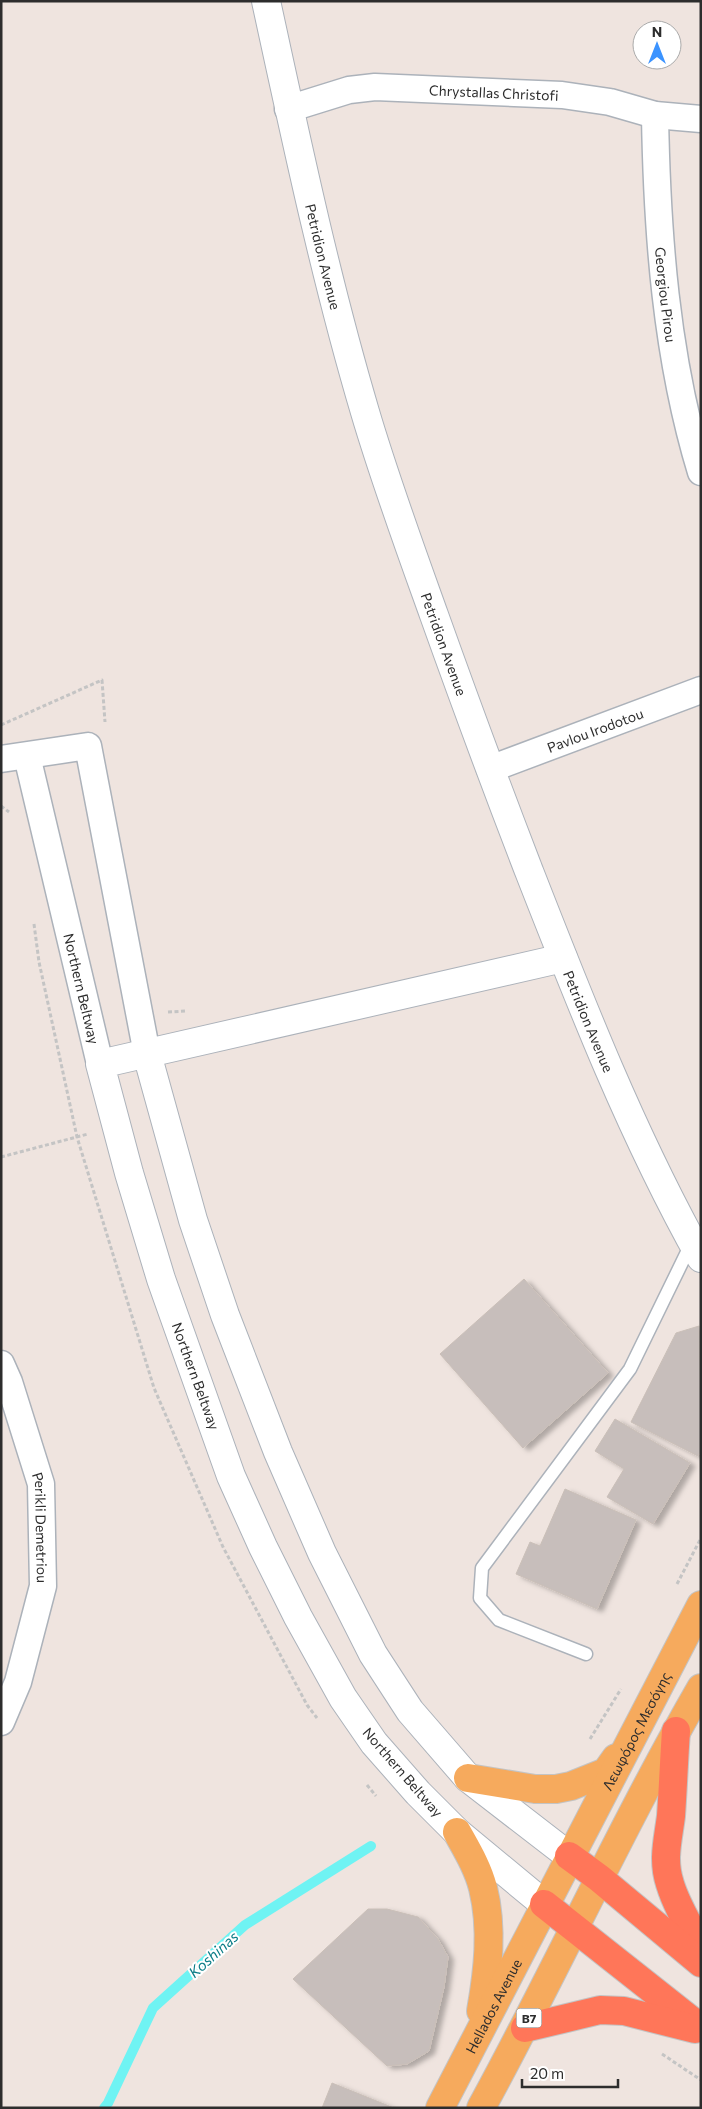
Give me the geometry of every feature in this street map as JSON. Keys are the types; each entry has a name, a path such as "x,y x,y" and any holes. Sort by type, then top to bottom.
{"highway":[{"path":"676,1731 666,1860 670,1884 683,1914 701,1947"},
{"path":"569,1856 599,1878 701,1963"},
{"path":"544,1904 576,1927 701,2029"},
{"path":"525,2028 600,2010 624,2011 701,2029"}],"main road":[{"name":"Λεωφόρος Μεσόγης","path":"544,1904 701,1605"},
{"name":"B7","path":"481,2108 525,2028 599,1878 676,1731 701,1688"},
{"path":"468,1778 535,1789 571,1786 606,1772 630,1739"},
{"path":"457,1832 480,1880 489,1918 487,1978 477,2035"},
{"name":"Hellados Avenue","path":"440,2108 544,1904"}],"street":[{"name":"Petridion Avenue","path":"266,1 288,109 324,259 365,413 415,563 490,769 563,958 629,1115 671,1204 696,1250"},
{"name":"Chrystallas Christofi","path":"288,109 349,90 375,87 562,95 610,102 655,115 701,119"},
{"name":"Georgiou Pirou","path":"655,115 659,237 672,338 681,394 701,472"},
{"name":"Pavlou Irodotou","path":"490,769 701,690"},
{"path":"1,759 27,756 97,737 147,1054 193,1220 225,1315 278,1452 322,1553 373,1654 405,1703 468,1778 569,1856"},
{"name":"Northern Beltway","path":"27,756 100,1064 165,1288 232,1476 263,1548 334,1682 369,1736 418,1793 457,1832 544,1904"},
{"path":"100,1064 200,1043 563,958"},
{"name":"Perikli Demetriou","path":"1,1364 9,1382 41,1484 43,1586 18,1682 1,1722"}],"lane":[{"path":"586,1654 499,1620 480,1598 482,1568 630,1369 696,1250"}],"path":[{"path":"1,725 102,680 97,737"},
{"path":"162,1013 192,1010 200,1043"},
{"path":"1,1158 117,1126"},
{"path":"674,1590 701,1538"},
{"path":"587,1744 622,1686"}],"building":[{"path":"524,1279 608,1373 523,1448 440,1354"},
{"path":"699,1326 701,1451 698,1456 631,1422 676,1333"},
{"path":"615,1419 690,1463 653,1524 607,1497 624,1469 595,1451"},
{"path":"565,1489 636,1520 597,1609 516,1574 530,1542 540,1546"},
{"path":"368,1909 387,1909 418,1917 438,1939 448,1957 444,1987 429,2051 407,2064 387,2066 293,1979"},
{"path":"332,2083 394,2108 322,2108"}],"waterway":[{"name":"Koshinas","path":"104,2108 153,2008 245,1925 371,1846"}]}
